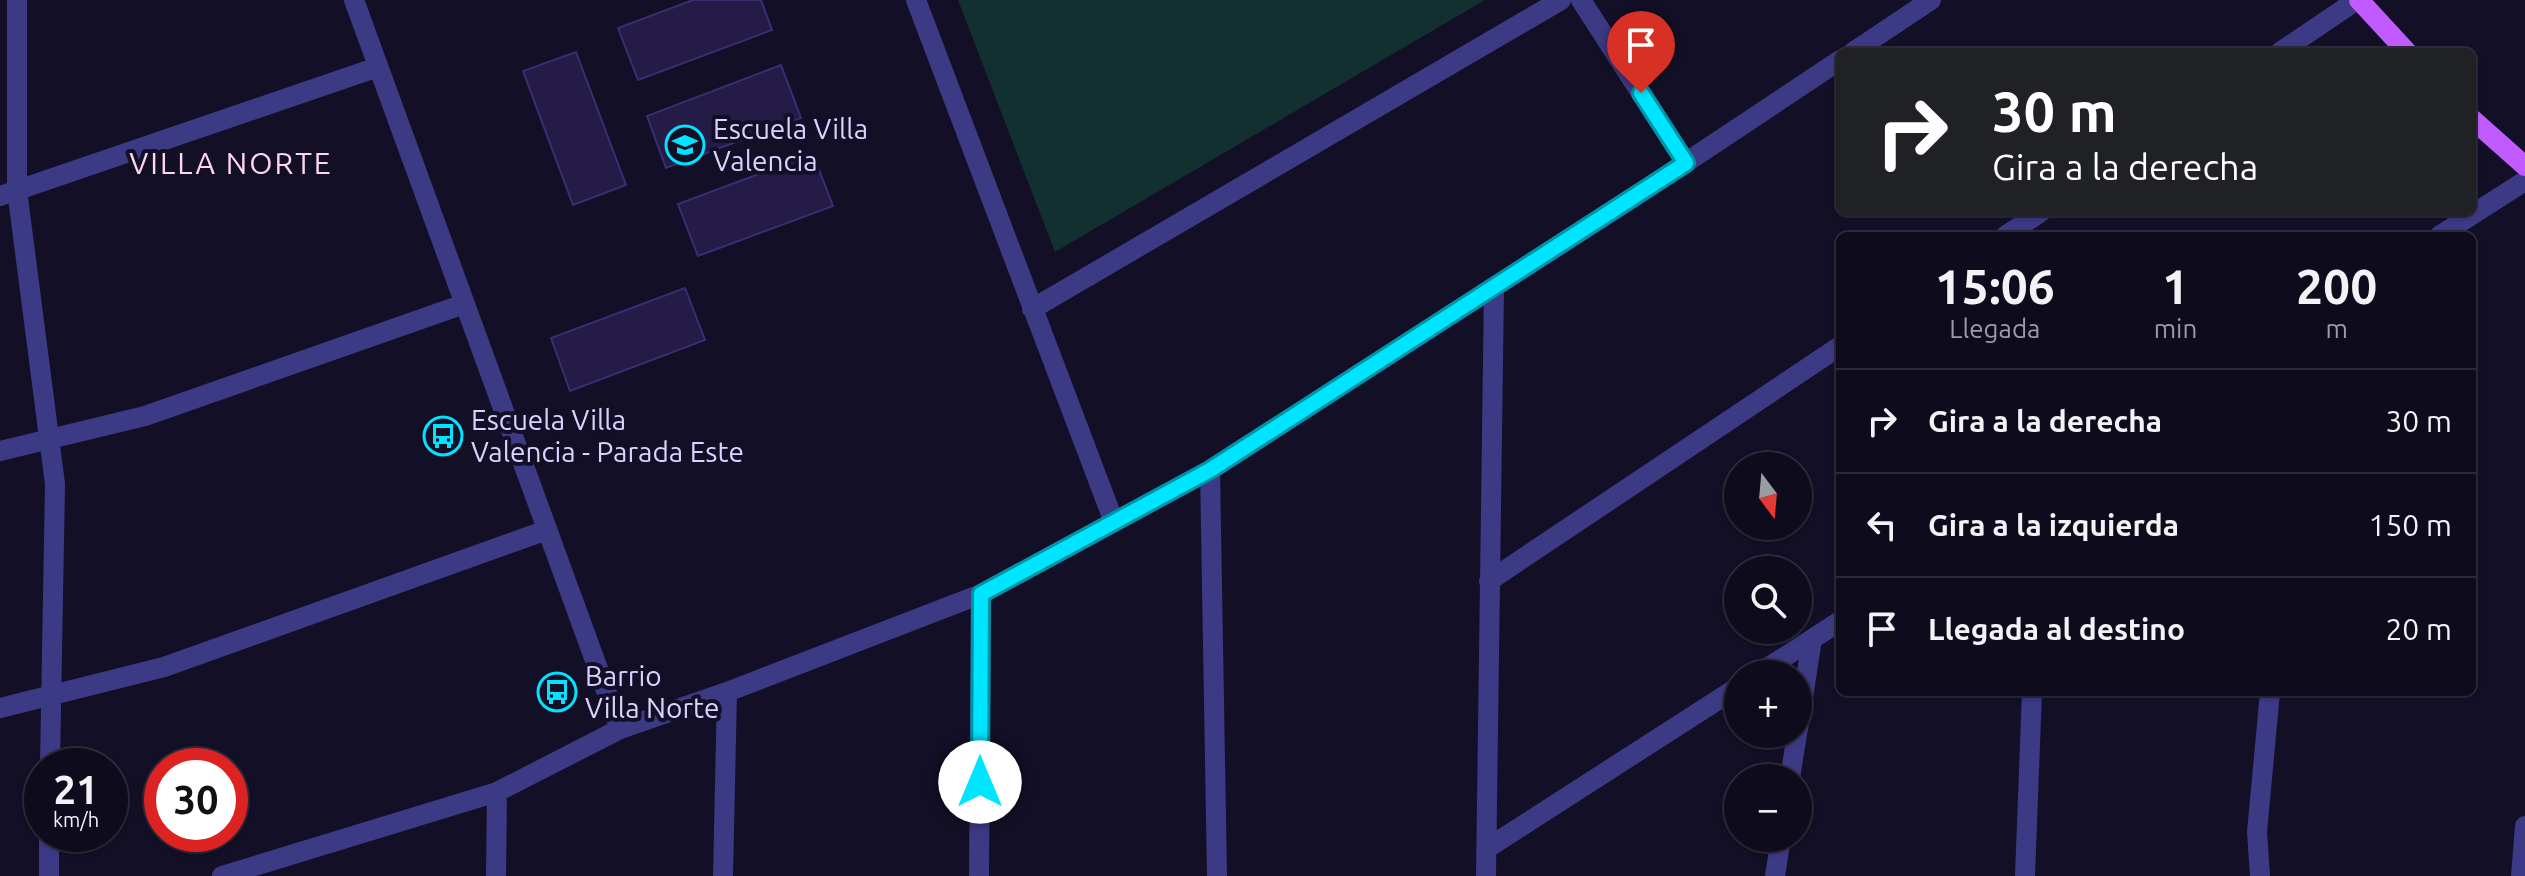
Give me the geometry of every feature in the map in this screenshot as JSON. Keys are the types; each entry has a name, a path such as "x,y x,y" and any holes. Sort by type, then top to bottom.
{"main road":[{"path":"2358,0 2403,48"},
{"path":"2476,123 2525,166"}],"street":[{"path":"17,0 9,193 55,484 50,748"},
{"path":"354,0 620,729"},
{"path":"916,0 1114,522"},
{"path":"1032,309 1561,0"},
{"path":"1581,0 1686,163"},
{"path":"1859,48 1931,0"},
{"path":"2286,48 2358,0"},
{"path":"222,876 497,792 620,729 727,692 981,594 1210,470 1836,63"},
{"path":"9,193 378,67"},
{"path":"2476,212 2525,181"},
{"path":"2011,232 2035,216"},
{"path":"2445,232 2470,216"},
{"path":"1486,876 1494,287"},
{"path":"0,451 145,416 464,304"},
{"path":"1489,581 1836,349"},
{"path":"1210,470 1217,876"},
{"path":"0,708 164,667 547,530"},
{"path":"979,876 981,594"},
{"path":"1812,639 1836,624"},
{"path":"1780,660 1804,644"},
{"path":"723,876 727,692"},
{"path":"1486,849 1724,696"},
{"path":"2025,876 2032,696"},
{"path":"2260,876 2257,832 2270,696"},
{"path":"496,876 497,792"},
{"path":"2521,876 2525,826"},
{"path":"49,852 49,876"},
{"path":"1775,876 1779,852"}],"green space":[{"path":"958,0 1485,0 1055,252"}],"building":[{"path":"693,0 761,0 772,30 638,80 618,28"},
{"path":"576,52 626,185 573,205 523,71"},
{"path":"781,65 801,118 666,168 647,116"},
{"path":"813,154 833,206 698,256 678,204"},
{"path":"685,288 705,340 570,391 551,338"}],"place":[{"name":"Escuela Villa Valencia","path":"685,145"},
{"name":"Escuela Villa Valencia - Parada Este","path":"443,436"},
{"name":"Barrio Villa Norte","path":"557,692"}],"district":[{"name":"VILLA NORTE","path":"231,164"}],"route":[{"path":"980,782 981,594 1210,470 1686,163 1641,93"}]}
